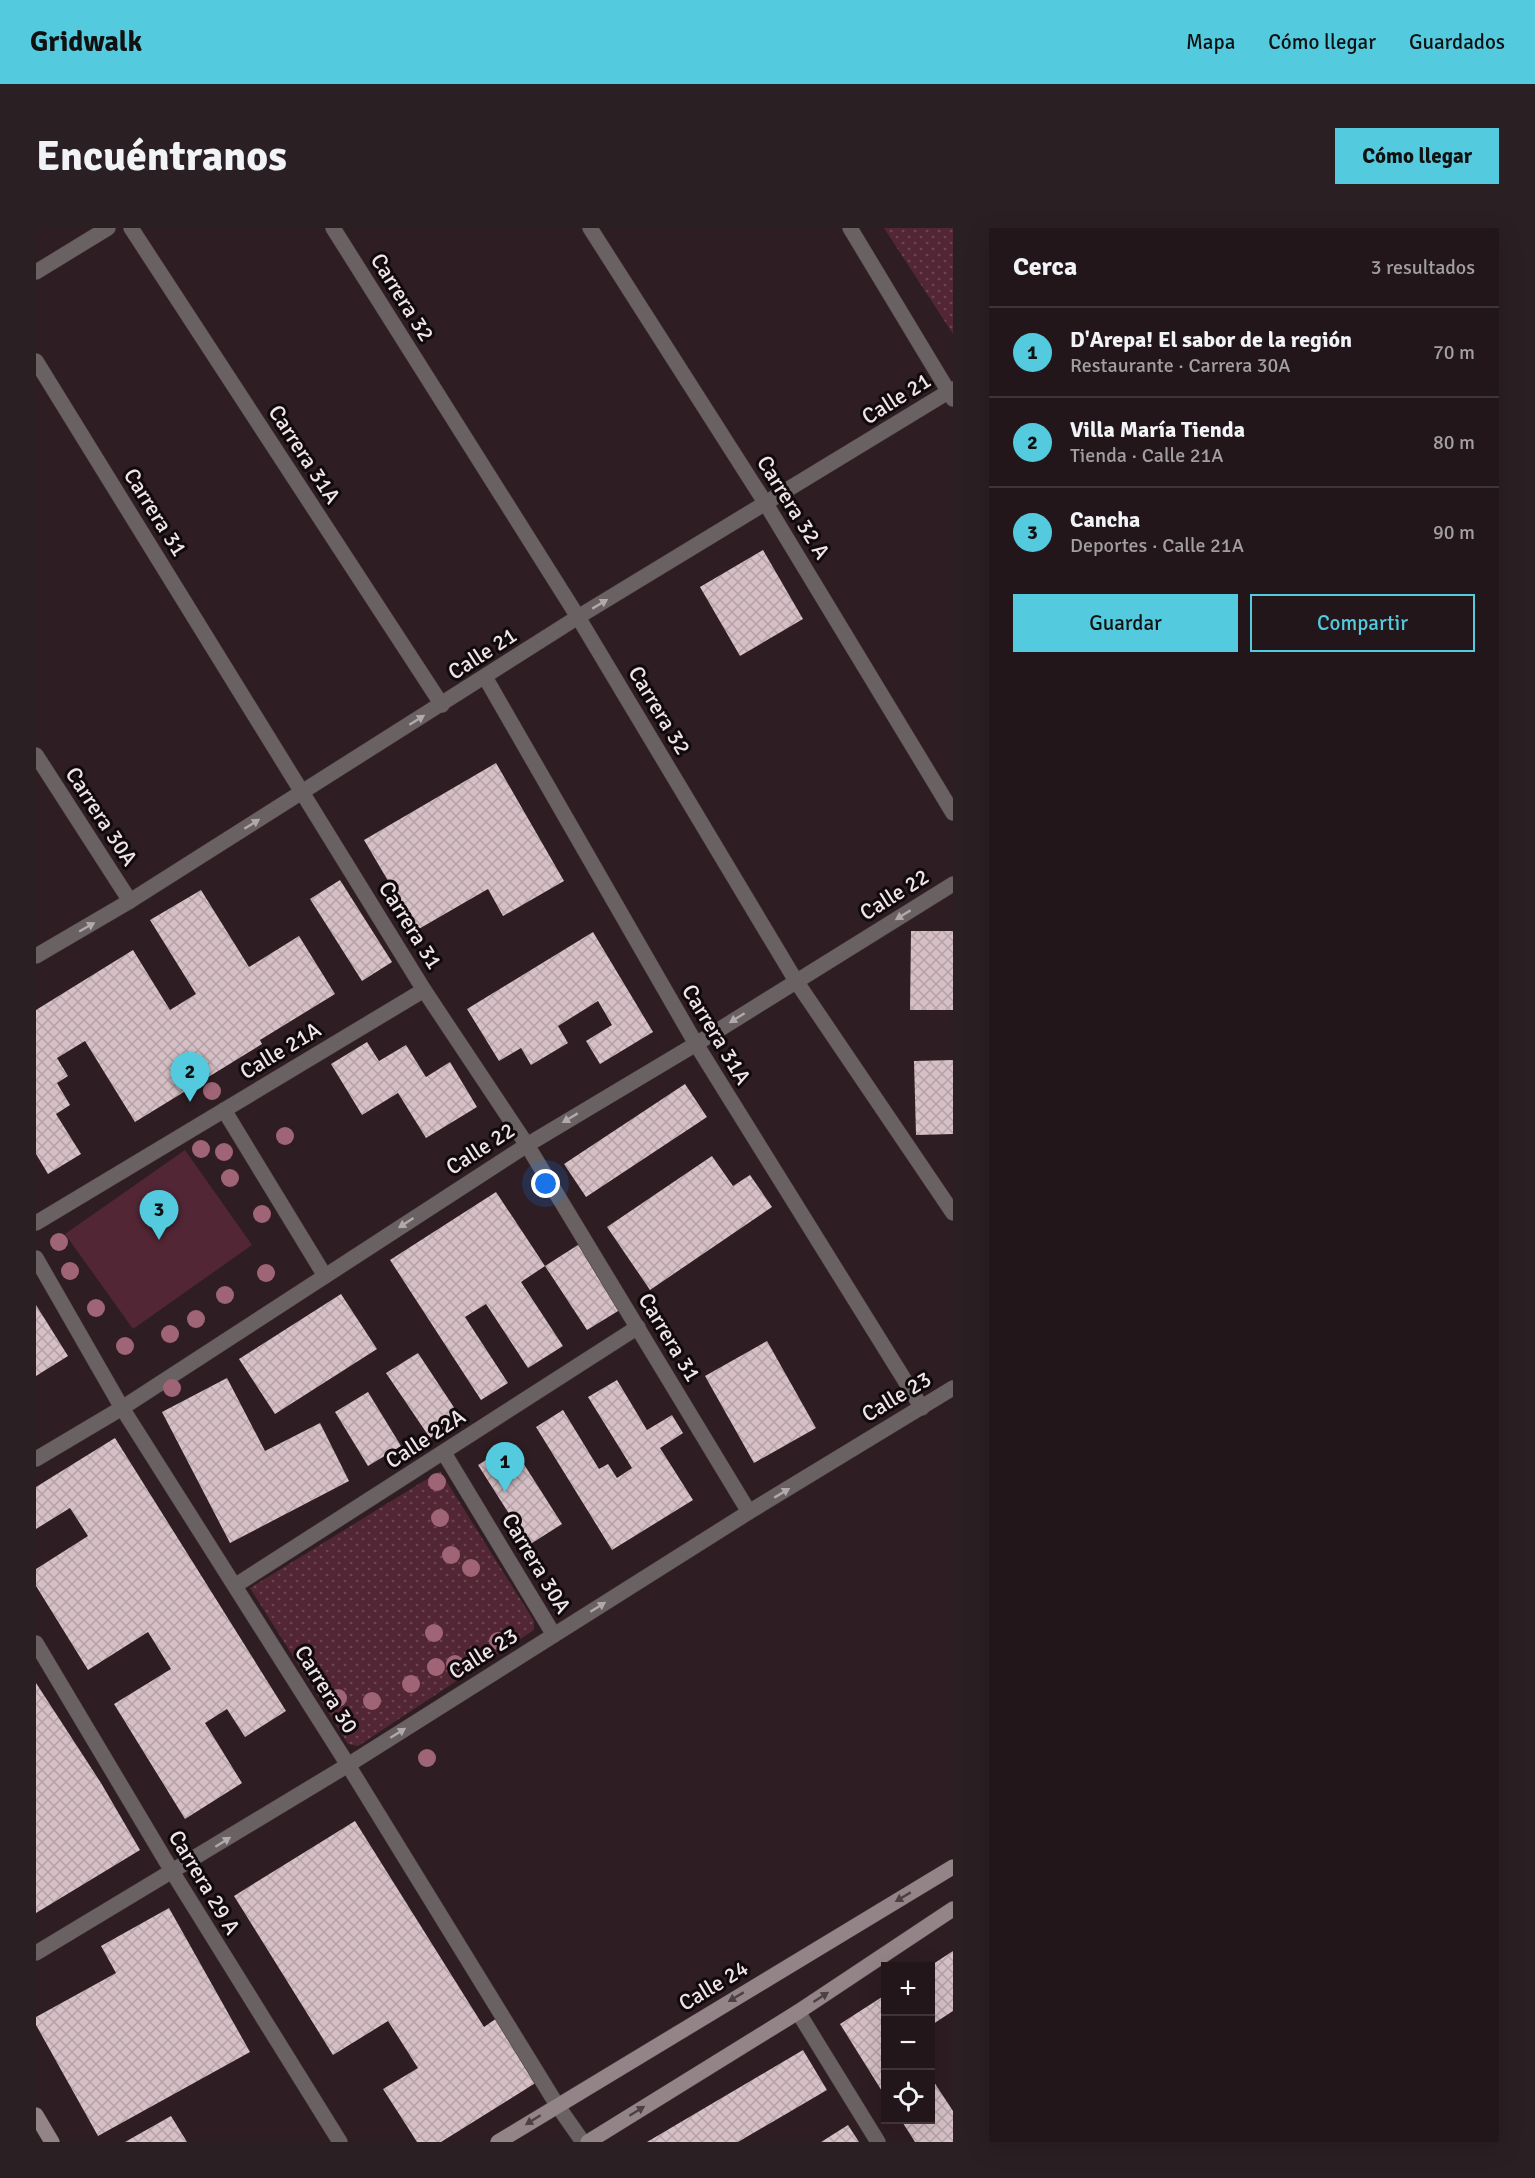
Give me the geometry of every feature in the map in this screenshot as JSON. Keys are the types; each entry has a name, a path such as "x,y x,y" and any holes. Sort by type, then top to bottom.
{"street":[{"path":"36,272 108,228"},
{"name":"Carrera 31A","path":"131,228 442,705"},
{"name":"Carrera 32","path":"333,228 578,617 796,981 953,1212"},
{"name":"Carrera 32 A","path":"590,228 766,504 953,813"},
{"path":"850,228 952,393"},
{"name":"Carrera 31","path":"36,361 424,990 526,1145 749,1512"},
{"name":"Calle 21","path":"36,956 130,901 578,617 952,393"},
{"name":"Carrera 31A","path":"485,677 696,1044 922,1408"},
{"name":"Carrera 30A","path":"36,754 130,901"},
{"name":"Calle 22","path":"36,1459 122,1408 526,1145 696,1044 953,884"},
{"name":"Calle 21A","path":"36,1223 424,990"},
{"path":"224,1110 325,1276"},
{"name":"Carrera 30","path":"36,1258 122,1408 236,1585 557,2105 583,2142"},
{"name":"Calle 22A","path":"236,1585 638,1327"},
{"name":"Calle 23","path":"36,1953 173,1873 749,1512 953,1388"},
{"name":"Carrera 30A","path":"444,1453 554,1635"},
{"name":"Carrera 29 A","path":"36,1643 173,1873 340,2142"},
{"name":"Calle 24","path":"498,2142 953,1867"},
{"path":"588,2142 798,2012 953,1909"},
{"path":"798,2012 878,2142"},
{"path":"36,2115 52,2142"}],"shaded area":[{"path":"884,228 953,228 953,334"},
{"path":"185,1150 252,1245 133,1329 65,1234"},
{"path":"440,1471 534,1621 534,1630 358,1746 348,1744 250,1588"}],"building":[{"path":"763,550 803,619 740,656 700,587"},
{"path":"496,763 564,881 503,916 488,889 417,930 364,840"},
{"path":"340,880 392,962 362,981 310,899"},
{"path":"201,890 249,967 299,936 335,994 260,1040 262,1044 135,1122 85,1041 57,1058 68,1076 57,1083 70,1105 56,1114 81,1154 48,1174 36,1154 36,1010 133,950 170,1010 196,994 150,920"},
{"path":"911,931 953,931 953,1010 910,1010"},
{"path":"593,932 653,1032 600,1064 586,1041 612,1025 598,1001 558,1026 568,1043 531,1065 521,1048 499,1061 467,1009"},
{"path":"367,1042 379,1061 406,1045 426,1077 450,1062 477,1107 426,1138 398,1093 362,1115 331,1064"},
{"path":"953,1060 953,1134 916,1135 914,1061"},
{"path":"685,1084 707,1117 586,1197 564,1164"},
{"path":"712,1156 733,1186 750,1175 772,1207 650,1290 607,1227"},
{"path":"496,1192 545,1266 521,1282 563,1346 528,1368 486,1304 465,1317 508,1383 481,1400 390,1260"},
{"path":"581,1243 623,1308 587,1330 545,1266"},
{"path":"341,1294 377,1349 275,1414 239,1359"},
{"path":"36,1305 68,1356 36,1376"},
{"path":"767,1341 816,1428 754,1463 705,1376"},
{"path":"418,1353 461,1418 430,1438 386,1373"},
{"path":"227,1378 265,1451 320,1423 349,1481 230,1543 162,1412"},
{"path":"617,1380 647,1430 672,1415 683,1433 660,1448 693,1500 612,1550 536,1427 563,1410 599,1469 608,1464 617,1478 632,1468 588,1397"},
{"path":"368,1392 401,1446 368,1466 335,1412"},
{"path":"115,1438 286,1711 245,1737 227,1709 205,1723 242,1783 185,1819 114,1704 171,1669 148,1632 88,1670 36,1586 36,1569 88,1536 70,1508 36,1529 36,1487"},
{"path":"511,1444 562,1524 529,1545 478,1465"},
{"path":"36,1683 101,1783 140,1850 36,1913"},
{"path":"355,1821 484,2027 497,2018 537,2082 441,2142 417,2142 383,2089 418,2068 388,2021 333,2055 234,1896"},
{"path":"169,1908 250,2052 98,2136 36,2025 36,2017 116,1973 101,1946"},
{"path":"953,1951 953,2011 935,2023 935,2016 935,1963"},
{"path":"881,1998 881,2090 840,2024"},
{"path":"803,2050 827,2090 738,2142 647,2142"},
{"path":"935,2084 953,2111 953,2142 915,2142 904,2124 935,2124"},
{"path":"171,2116 187,2142 125,2142"},
{"path":"848,2125 859,2142 821,2142"}],"place":[{"name":"Villa María Tienda","path":"190,1102"},
{"name":"Cancha","path":"159,1240"},
{"name":"D'Arepa! El sabor de la región","path":"505,1492"}]}
